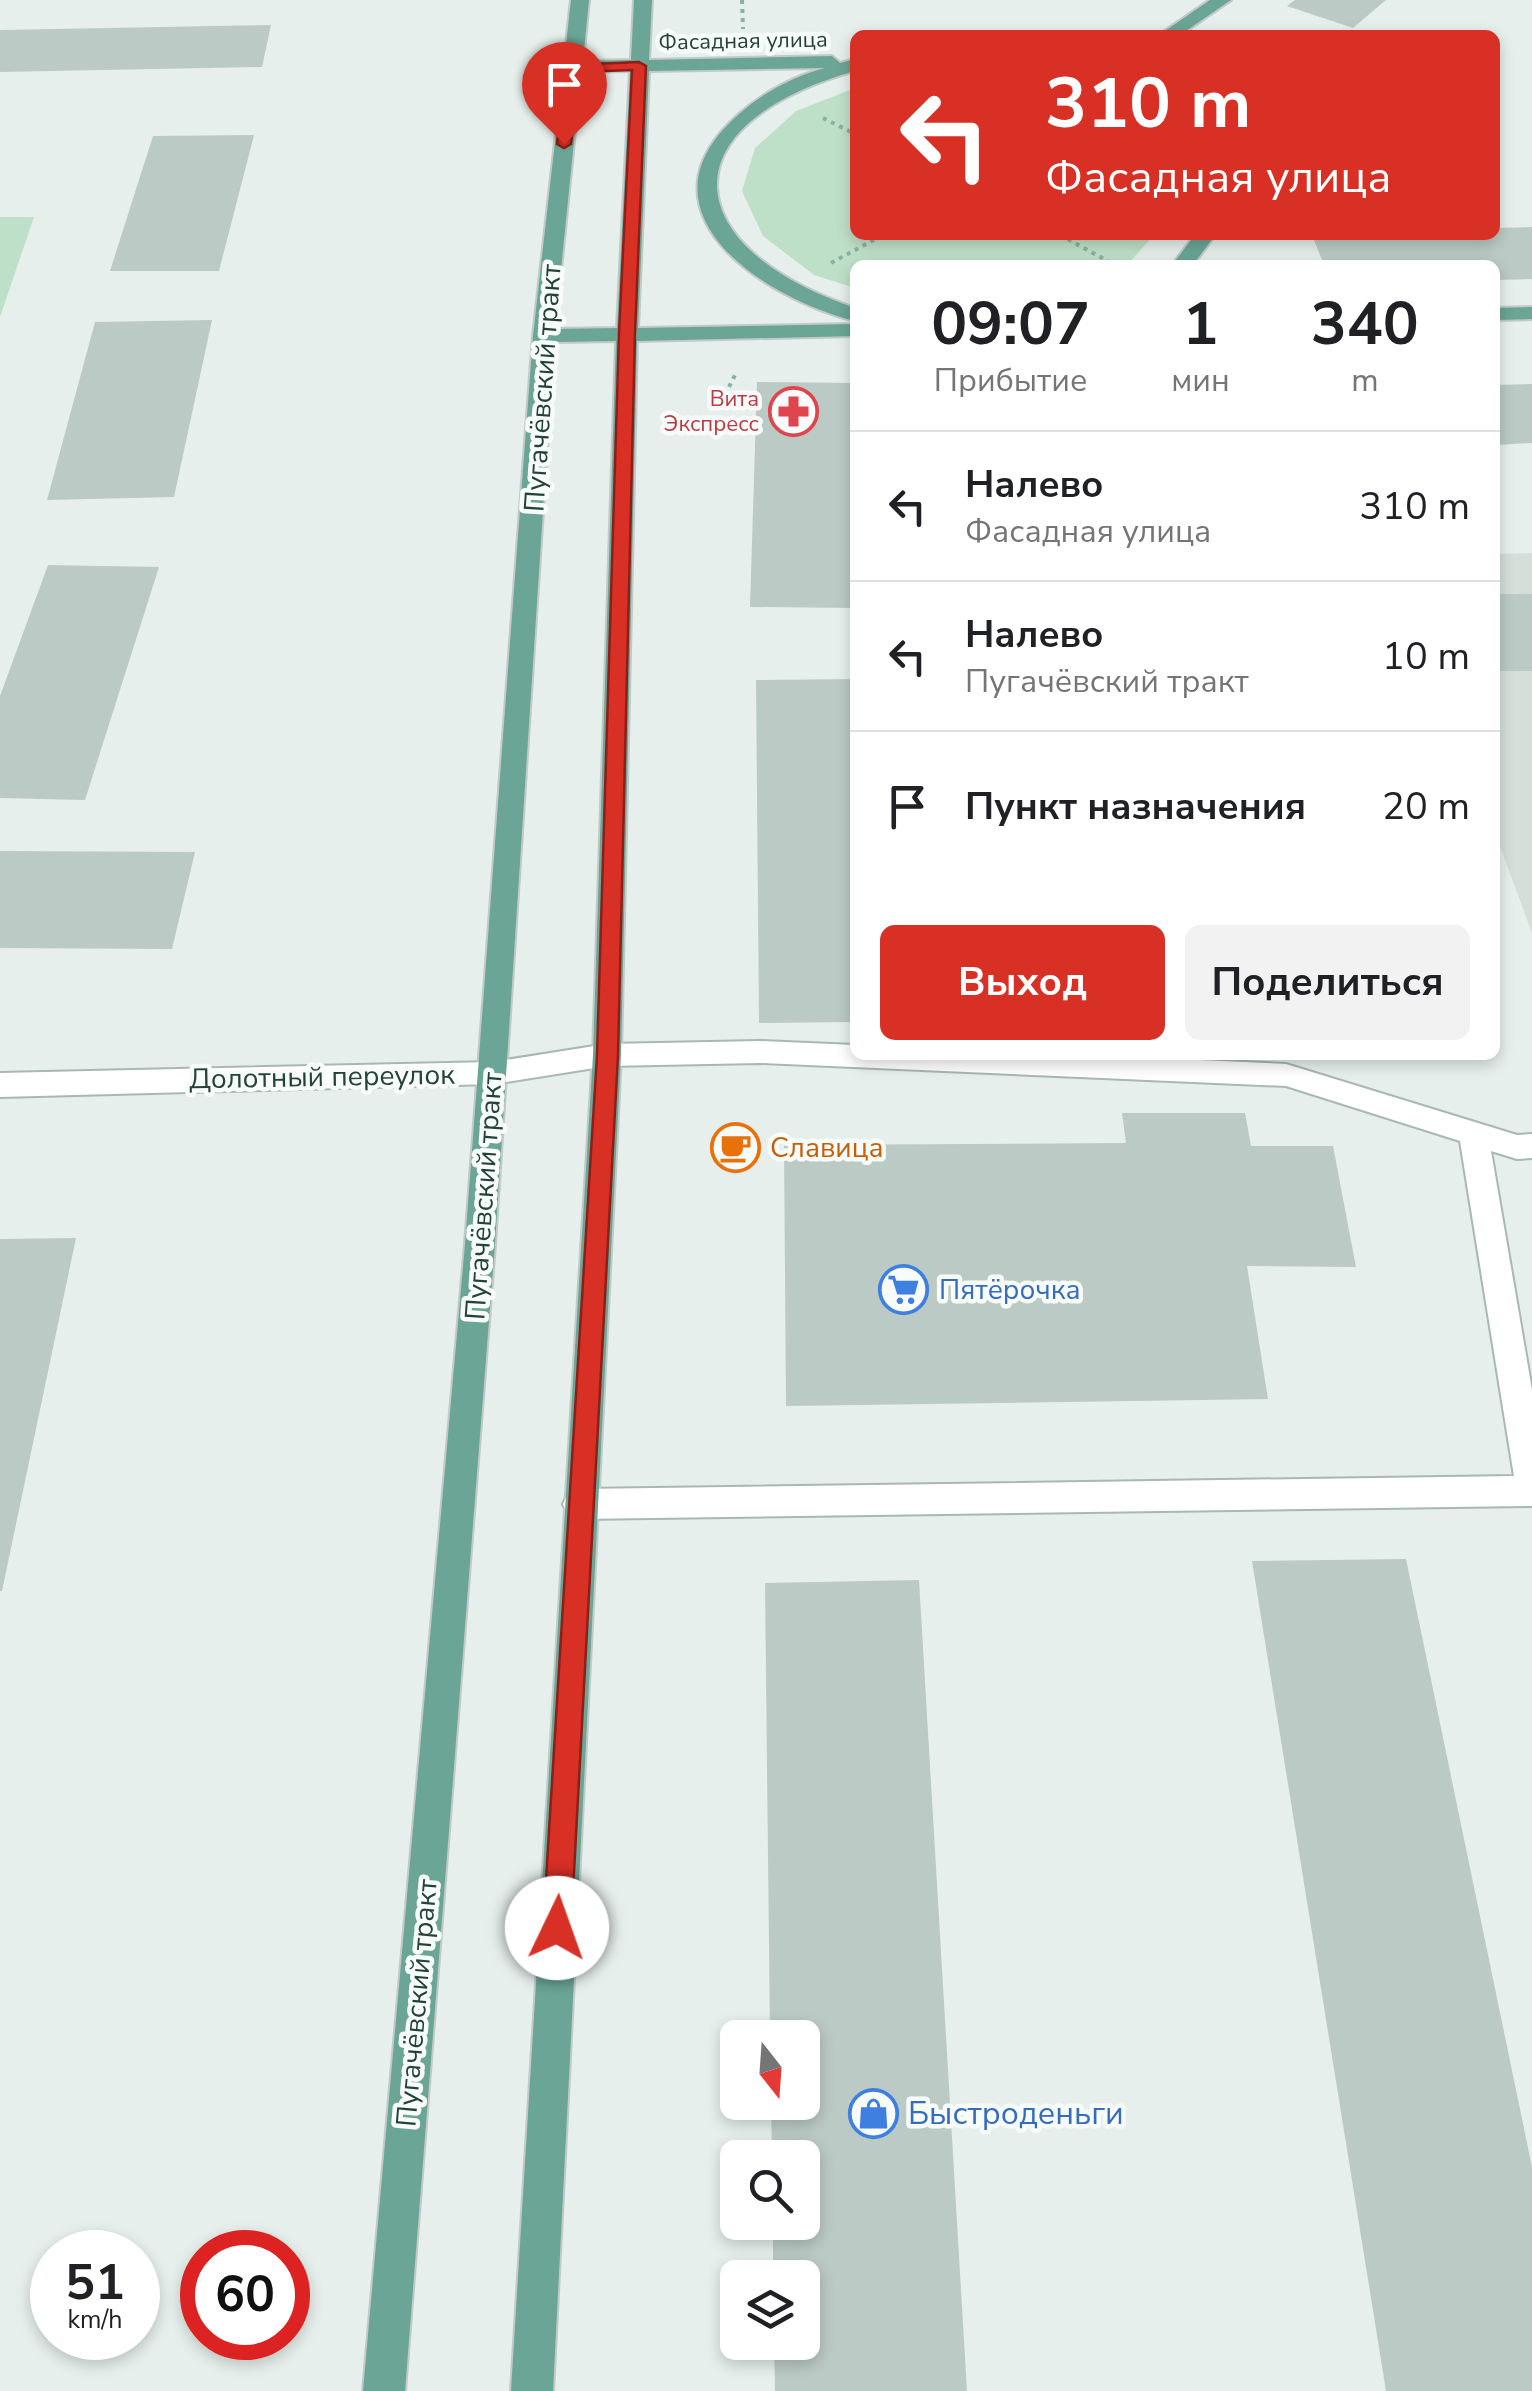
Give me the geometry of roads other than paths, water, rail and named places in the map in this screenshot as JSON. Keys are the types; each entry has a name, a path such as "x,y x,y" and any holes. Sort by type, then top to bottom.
{"main road":[{"name":"Пугачёвский тракт","path":"384,2391 493,1072 544,336 580,0"},
{"path":"532,2391 608,1055 627,333 643,0"},
{"path":"1176,30 1222,0"},
{"name":"Фасадная улица","path":"572,68 850,64"},
{"path":"850,66 793,85 746,114 712,151 707,192 711,213 738,254 788,288 850,312"},
{"path":"1186,260 1201,240"},
{"path":"1500,314 1532,314"},
{"path":"544,336 850,330"}],"street":[{"name":"Долотный переулок","path":"0,1085 493,1072 608,1055 760,1052 850,1056"},
{"name":"Долотный переулок","path":"943,1060 1286,1075 1517,1147 1532,1146"},
{"path":"580,1504 1532,1488 1474,1133"}],"place":[{"name":"Вита Экспресс","path":"794,412"},
{"name":"Славица","path":"735,1148"},
{"name":"Пятёрочка","path":"904,1290"},
{"name":"Быстроденьги","path":"873,2113"}]}
